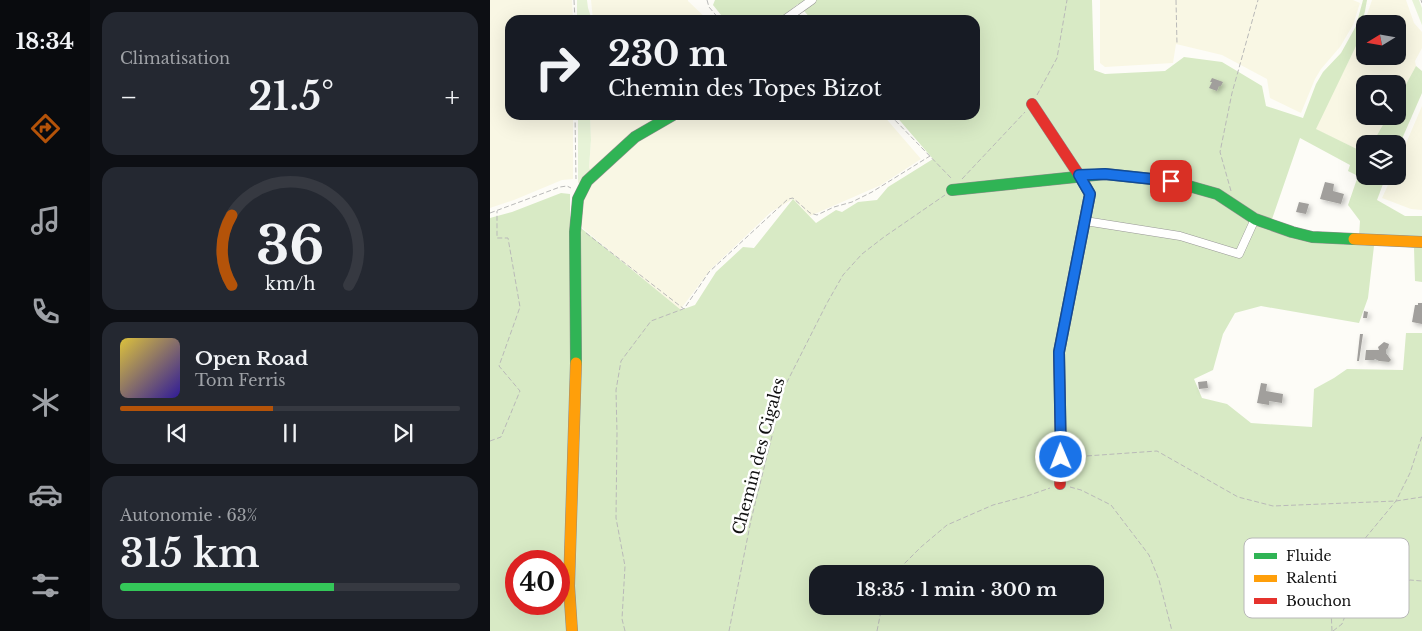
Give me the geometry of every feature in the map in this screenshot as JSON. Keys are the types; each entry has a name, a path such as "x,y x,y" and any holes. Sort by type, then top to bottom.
{"street":[{"path":"791,15 812,0"},
{"path":"1032,104 1090,194 1059,352 1060,484"},
{"path":"572,631 569,586 577,341 577,205 582,189 587,182 640,134 664,120"},
{"path":"955,187 1105,174 1171,181 1218,194 1255,219 1312,237 1422,242"},
{"path":"1085,221 1180,236 1239,254 1255,219"}],"path":[{"path":"574,0 575,15"},
{"path":"707,0 709,7 716,15"},
{"name":"Chemin des Cigales","path":"729,631 751,520 784,388 827,303 843,275 862,254 955,187 1032,104 1057,58 1067,0"},
{"path":"1176,0 1178,44"},
{"path":"1236,206 1220,152 1232,93 1258,0"},
{"path":"1420,0 1422,4"},
{"path":"576,120 576,182"},
{"path":"895,120 930,156 955,187"},
{"path":"625,631 622,619 625,566 616,518 616,390 621,361 651,321 684,309 709,272 788,199 793,198 810,213 817,216 834,206 852,202 872,192 930,156"},
{"path":"490,213 564,186 572,189 577,205"},
{"path":"490,441 501,437 520,391 499,366 520,307 508,238 498,238 498,211"},
{"path":"576,224 684,309"},
{"path":"1365,538 1396,501 1410,473 1422,436"},
{"path":"1061,457 1157,451 1238,497 1273,506 1396,501 1422,497"},
{"path":"903,565 947,524 994,505 1060,484 1081,490 1110,505 1145,550 1152,561 1159,580 1172,631"},
{"path":"1409,581 1422,581"},
{"path":"877,631 880,615"},
{"path":"1331,618 1332,631"},
{"path":"1332,631 1342,624 1344,618"}],"shaded area":[{"path":"490,0 572,0 573,15 505,15 505,120 573,120 573,179 562,180 490,208"},
{"path":"591,0 688,0 703,15 592,15"},
{"path":"1100,0 1353,0 1360,3 1353,25 1340,47 1315,79 1301,113 1270,98 1267,79 1222,55 1176,44 1173,63 1105,67 1100,63"},
{"path":"1372,0 1406,0 1414,23 1422,32 1422,48 1415,61 1416,66 1406,84 1406,75 1356,75 1356,125 1383,125 1377,135 1356,135 1356,149 1315,129 1356,46 1356,65 1406,65 1406,15 1367,15"},
{"path":"1422,106 1422,210 1411,209 1382,198 1388,185 1406,185 1406,143"},
{"path":"590,120 887,120 921,159 881,185 810,216 793,199 771,212 711,269 680,310 579,225 583,192 597,178 589,168"}],"green space":[{"path":"577,0 587,0 590,15 577,15"},
{"path":"715,0 1092,0 1094,70 1105,74 1165,71 1184,57 1222,62 1262,86 1266,106 1303,118 1316,84 1323,72 1341,53 1356,26 1356,46 1316,129 1356,149 1356,175 1348,171 1350,165 1300,138 1271,222 1302,231 1359,236 1360,221 1348,205 1356,182 1356,185 1383,185 1377,200 1405,216 1422,216 1422,282 1415,281 1414,248 1381,244 1374,246 1368,298 1359,323 1261,306 1235,313 1223,334 1213,370 1194,379 1202,398 1227,404 1251,423 1312,427 1314,389 1347,369 1403,370 1406,333 1422,333 1422,631 490,631 490,218 512,212 561,193 570,194 570,219 681,310 695,305 716,272 743,247 754,248 793,199 816,223 836,210 842,212 858,202 877,200 888,187 933,159 899,120 980,120 980,15 808,15 798,4 784,15 721,15 713,5"},
{"path":"1363,0 1367,0 1364,15 1359,15"},
{"path":"1412,0 1419,0 1422,8 1422,25"},
{"path":"1416,66 1422,71 1422,93 1404,135 1377,135 1383,125 1406,125 1406,84"},
{"path":"578,120 590,120 589,168 593,173 580,185 578,182"}],"building":[{"path":"1212,78 1223,82 1217,91 1209,88"},
{"path":"1325,182 1334,184 1333,191 1344,194 1341,204 1320,199"},
{"path":"1299,202 1309,204 1306,214 1296,212"},
{"path":"1418,303 1422,303 1422,324 1412,322 1415,305 1418,305"},
{"path":"1364,311 1368,312 1367,318 1363,318"},
{"path":"1360,334 1363,334 1359,361 1357,361"},
{"path":"1384,342 1389,344 1386,353 1391,360 1389,362 1375,359 1365,360 1366,350 1379,350 1378,347"},
{"path":"1207,381 1208,388 1199,389 1198,382"},
{"path":"1261,383 1267,384 1266,391 1283,394 1282,403 1269,401 1269,405 1257,403"}],"traffic: fast":[{"path":"576,363 575,232 578,199 587,181 635,137 664,120"},
{"path":"952,190 1105,174 1171,181 1217,194 1255,219 1292,232 1312,237 1354,239"}],"traffic: slow":[{"path":"1354,239 1422,242"},
{"path":"572,631 569,586 576,363"}],"traffic: jam":[{"path":"1032,104 1090,194 1059,352 1060,484"}],"route":[{"path":"1061,457 1059,352 1090,194 1079,175 1105,174 1171,181"}]}
